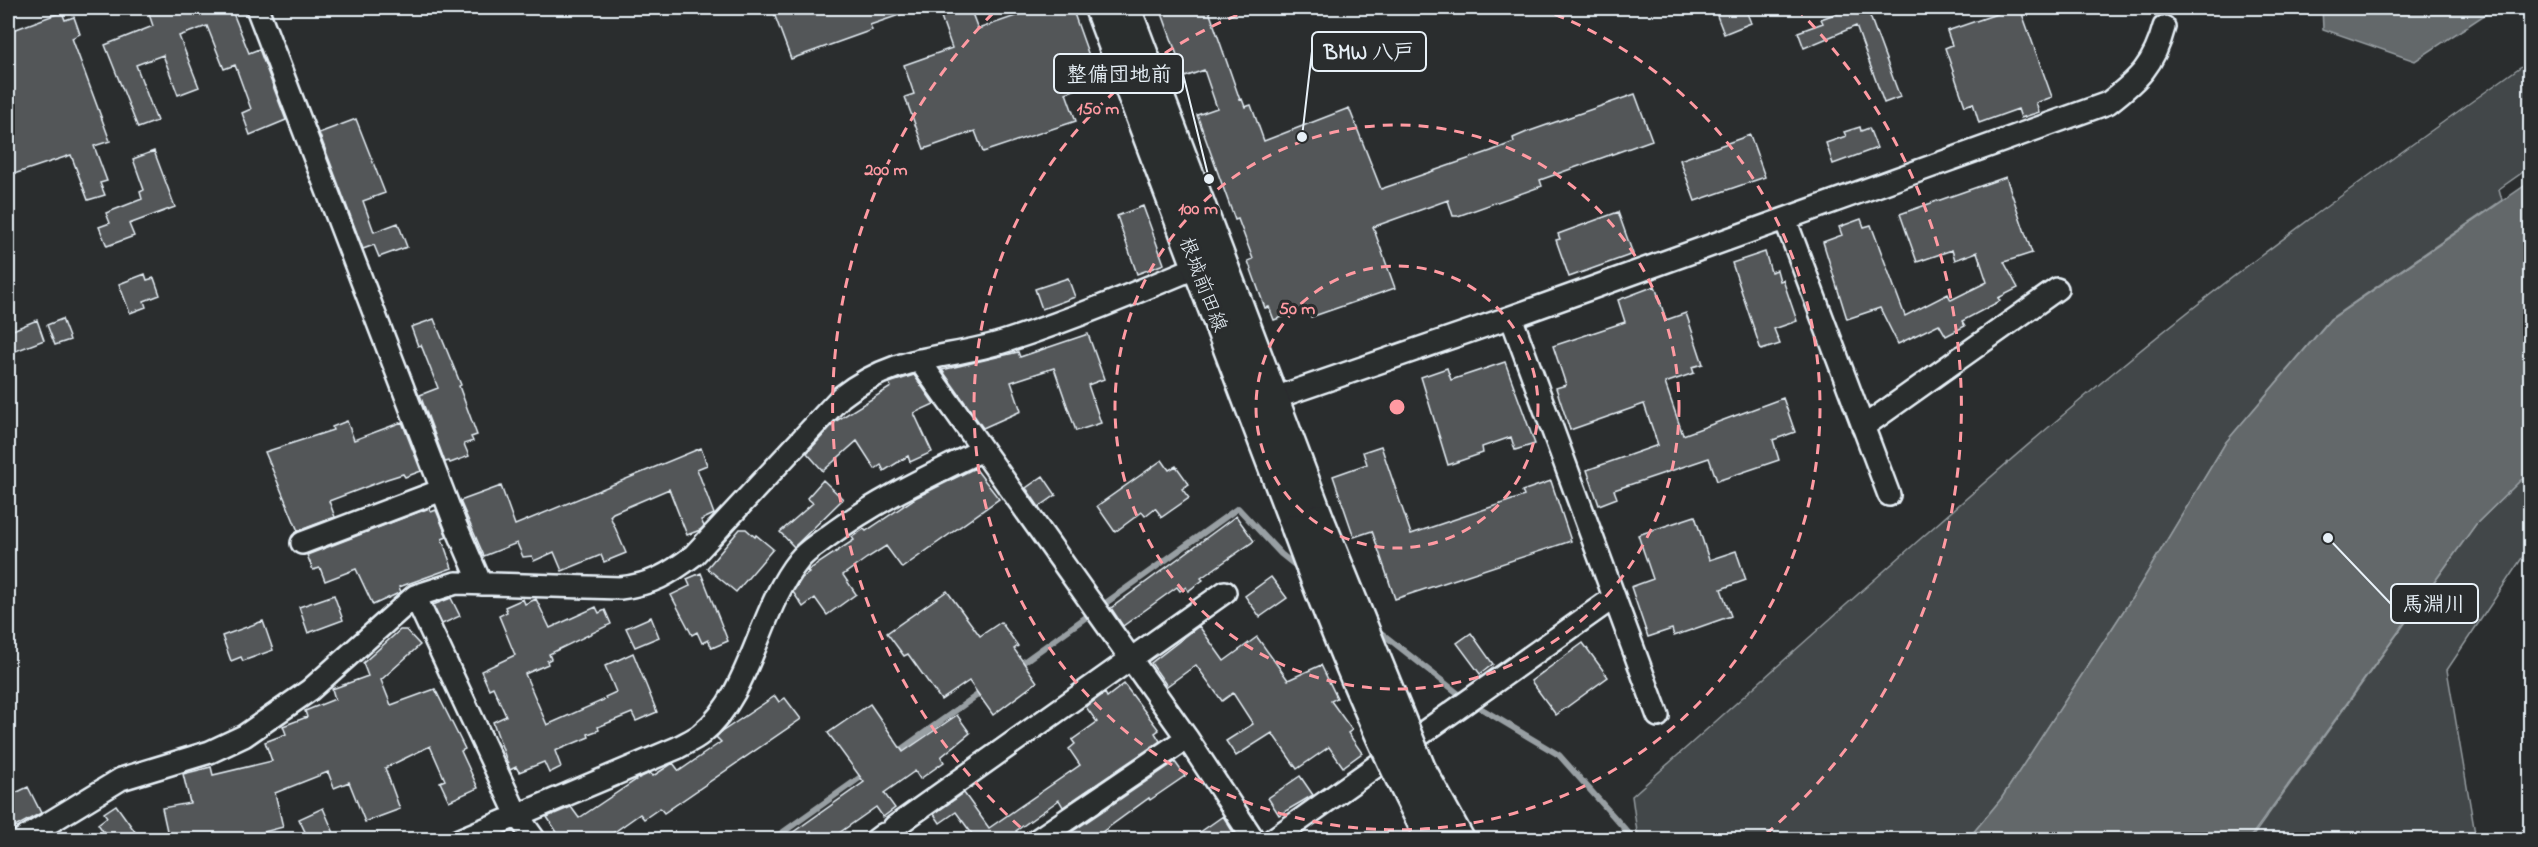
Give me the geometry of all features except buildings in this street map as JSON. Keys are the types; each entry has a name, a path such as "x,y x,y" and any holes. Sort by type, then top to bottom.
{"street":[{"path":"257,8 442,490 481,584"},
{"name":"根城前田線","path":"1099,8 1197,267 1262,402"},
{"name":"根城前田線","path":"1126,8 1262,402 1307,523"},
{"path":"1262,402 1511,317 2108,103 2138,80 2158,52 2164,27"},
{"path":"1785,219 1889,495"},
{"path":"21,840 121,779 210,752 244,736 310,690 415,596 456,583 620,588 646,584 668,575 694,555 841,397 872,375 889,367 1006,341 1197,267"},
{"path":"1863,427 2057,290"},
{"path":"1511,317 1658,716"},
{"path":"919,360 1187,738 1254,840"},
{"path":"459,840 677,748 701,734 720,714 735,689 779,588 800,558 853,518 906,487 982,450"},
{"path":"302,543 442,490"},
{"path":"1307,523 1332,624 1397,776 1431,840"},
{"path":"1307,523 1421,769 1460,840"},
{"path":"885,833 1225,592"},
{"path":"415,596 517,815 535,840"},
{"path":"1272,840 1613,598"},
{"path":"1037,840 1187,738"}],"shaded area":[{"path":"2322,8 2495,8 2415,61 2323,29"},
{"path":"2530,60 2530,167 2499,189 2502,200 2330,319 2226,442 2132,598 2001,799 1968,839 1644,839 1637,832 1632,796 1992,476 2215,290"},
{"path":"2530,182 2530,471 2476,524 2249,839 1968,839 2001,799 2132,598 2226,442 2330,320"},
{"path":"2530,471 2530,546 2447,670 2476,839 2250,840 2476,524"}],"waterway":[{"path":"1018,666 1238,508 1281,554 1301,570"},
{"path":"1375,628 1464,698"},
{"path":"896,753 983,691"},
{"path":"1472,703 1559,755 1632,837"},
{"path":"772,840 865,774"}],"place":[{"name":"BMW 八戸","path":"1302,137"},
{"name":"整備団地前","path":"1209,179"},
{"name":"馬淵川","path":"2328,538"}]}
